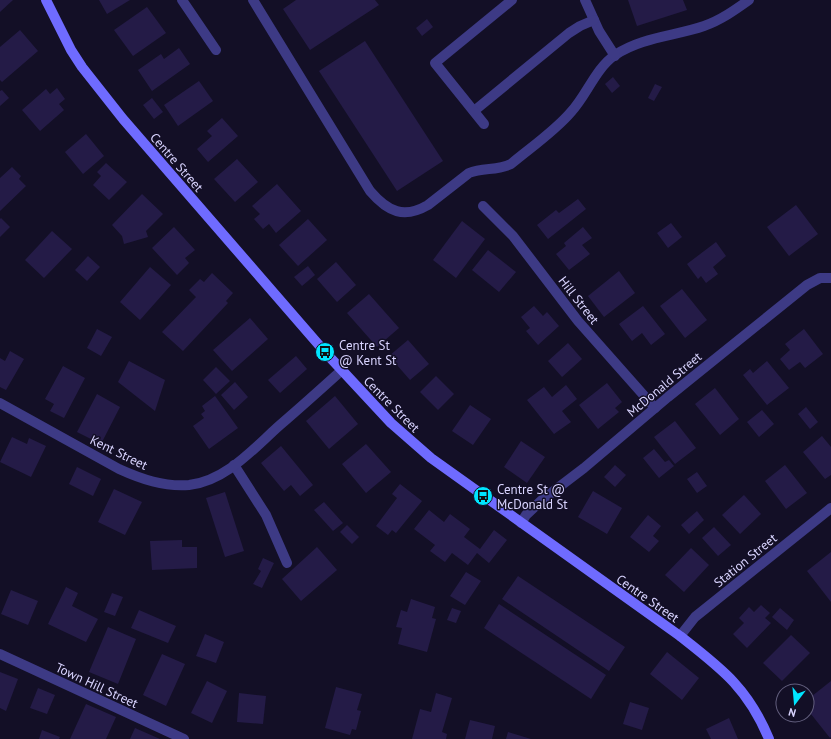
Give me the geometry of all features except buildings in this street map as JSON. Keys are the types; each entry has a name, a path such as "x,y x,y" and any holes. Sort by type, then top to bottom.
{"main road":[{"name":"Centre Street","path":"46,0 71,50 82,67 123,119 342,370 403,435 431,458 680,636 724,672 742,691 757,713 769,739"}],"street":[{"path":"182,0 216,50"},
{"path":"253,0 370,192 384,206 400,212 414,212 428,205 475,171 501,168 511,164 565,119 577,105 601,69 614,56 643,42 714,22 749,0"},
{"path":"484,124 435,63 512,0"},
{"path":"585,0 594,20 614,56"},
{"path":"474,111 569,33 594,20"},
{"name":"Hill Street","path":"483,206 513,236 583,328 655,408"},
{"name":"McDonald Street","path":"521,523 530,511 542,500 590,464 655,408 807,285 820,278 831,278"},
{"name":"Kent Street","path":"0,403 119,469 150,481 178,485 191,485 216,476 234,465 342,370"},
{"path":"234,465 266,515 287,563"},
{"name":"Station Street","path":"680,636 696,617 831,508"},
{"name":"Town Hill Street","path":"0,654 184,739"}],"place":[{"name":"Centre St @ Kent St","path":"325,352"},
{"name":"Centre St @ McDonald St","path":"483,496"}]}
